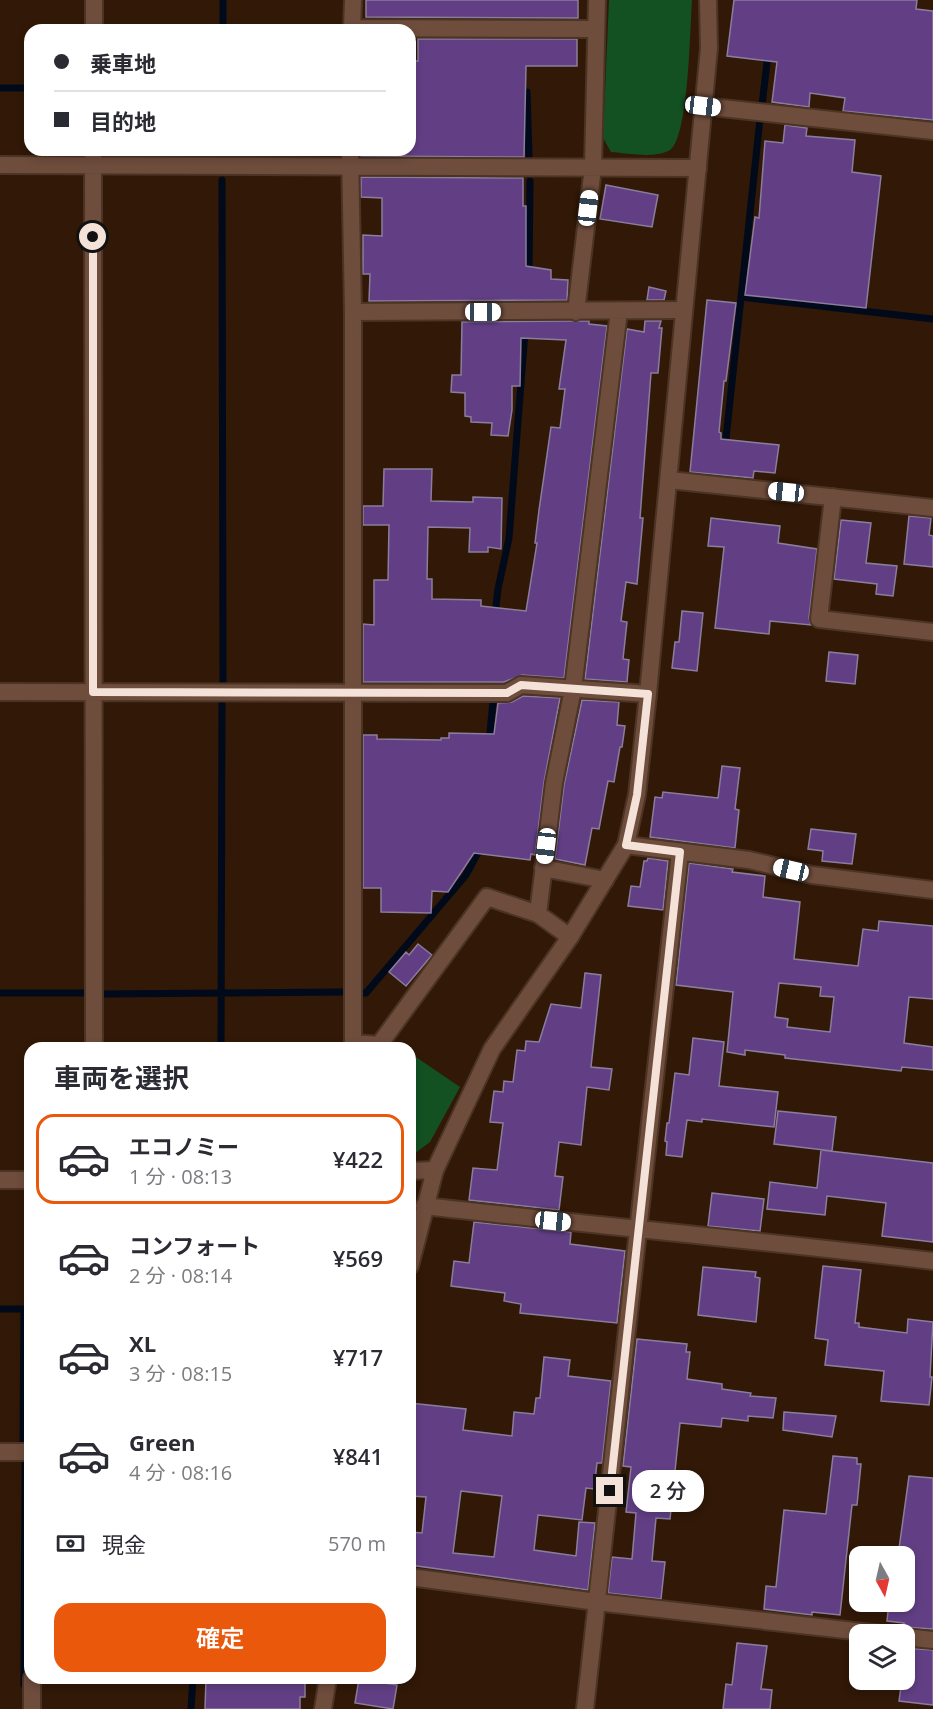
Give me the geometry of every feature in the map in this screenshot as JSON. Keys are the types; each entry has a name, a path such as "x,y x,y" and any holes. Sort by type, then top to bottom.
{"street":[{"path":"94,0 94,24"},
{"path":"352,24 353,0"},
{"path":"576,312 593,166 597,0"},
{"path":"416,1240 435,1170 492,1049 570,937 626,845 637,795 669,480 709,48 708,0"},
{"path":"416,29 596,29"},
{"path":"703,106 933,131"},
{"path":"0,165 93,158 350,158 698,168"},
{"path":"93,158 94,1042"},
{"path":"350,158 353,312 352,1042"},
{"path":"353,312 684,310"},
{"path":"538,914 554,783 573,689 619,311"},
{"path":"669,480 933,508"},
{"path":"833,497 819,619 933,632"},
{"path":"0,692 507,693 521,685 648,694"},
{"path":"626,845 749,860 812,875 933,890"},
{"path":"585,1709 680,852"},
{"path":"543,868 605,880"},
{"path":"381,1042 487,897 538,914 570,937"},
{"path":"416,1171 435,1170"},
{"path":"0,1180 24,1180"},
{"path":"424,1206 639,1231 765,1241 933,1261"},
{"path":"0,1452 24,1452"},
{"path":"416,1578 597,1602 849,1630"},
{"path":"915,1638 933,1640"},
{"path":"32,1684 32,1709"},
{"path":"323,1709 327,1684"}],"green space":[{"path":"609,0 692,0 685,104 676,141 670,150 664,153 641,155 611,152 603,138"},
{"path":"416,1057 460,1087 430,1142 416,1152"}],"building":[{"path":"366,0 578,0 578,18 366,17"},
{"path":"734,0 917,0 916,9 933,11 933,120 843,111 845,98 810,93 809,107 772,102 777,62 727,56"},
{"path":"418,39 577,39 577,66 526,66 524,157 361,156 416,156 416,61 418,61"},
{"path":"785,125 807,128 806,136 855,140 852,172 881,176 866,308 745,295 755,217 759,218 765,141 783,143"},
{"path":"361,177 523,178 523,206 526,206 526,266 551,270 551,279 568,280 567,300 369,301 370,274 363,274 363,235 382,236 382,198 361,197"},
{"path":"606,185 658,195 652,227 600,219"},
{"path":"649,287 666,291 664,300 647,300"},
{"path":"707,300 736,303 726,381 724,381 719,432 721,439 779,445 775,473 754,471 753,478 690,472"},
{"path":"589,321 589,324 607,326 564,678 522,675 504,682 363,682 363,624 374,625 374,580 388,580 389,525 363,525 363,506 383,506 384,469 432,469 431,501 473,502 473,497 502,498 501,549 488,547 488,552 469,552 470,528 428,527 427,579 432,579 432,599 481,600 481,606 526,611 551,427 560,428 565,389 559,389 566,340 521,338 520,386 512,386 512,410 508,436 491,435 492,423 471,422 471,417 465,416 465,393 451,392 452,375 461,375 462,322"},
{"path":"645,321 661,321 659,328 662,328 658,373 651,373 637,584 626,582 621,621 627,622 623,659 629,660 627,682 585,679 627,329 644,332"},
{"path":"909,516 931,518 929,535 933,536 933,567 904,564"},
{"path":"711,518 780,526 778,543 817,549 809,618 811,625 770,621 769,634 715,628 724,547 708,546"},
{"path":"841,520 871,523 866,563 897,566 893,596 876,594 877,584 834,579"},
{"path":"682,611 703,613 697,671 672,668 675,642 679,642"},
{"path":"829,652 858,655 855,684 826,681"},
{"path":"523,696 560,698 544,782 535,855 531,854 530,860 474,853 448,892 432,891 431,913 381,912 381,888 363,888 363,735 377,735 377,739 441,740 441,738 449,738 449,733 494,734 498,703 512,702"},
{"path":"582,700 619,702 617,725 625,726 614,782 608,781 599,829 592,828 585,865 555,859 564,785"},
{"path":"722,766 740,768 735,809 739,810 735,848 650,837 655,797 662,798 663,792 718,798"},
{"path":"811,829 856,834 852,864 822,861 823,851 808,849"},
{"path":"648,858 668,861 663,910 628,906 631,886 640,887 644,861"},
{"path":"689,863 765,876 763,897 800,902 794,959 858,966 863,929 878,931 879,921 933,926 933,999 909,997 904,1043 933,1047 933,1070 902,1067 901,1071 785,1058 785,1055 745,1050 745,1055 727,1052 733,992 676,985","holes":["779,983 821,987 820,996 834,997 830,1032 787,1027 788,1019 775,1017"]},
{"path":"418,944 432,955 406,986 389,972 406,952 409,955"},
{"path":"585,973 601,975 591,1067 612,1069 609,1090 587,1087 581,1145 559,1142 555,1176 563,1177 559,1210 469,1200 473,1168 497,1170 503,1123 490,1122 494,1091 503,1092 504,1081 513,1082 517,1050 525,1051 526,1041 539,1042 551,1004 581,1008"},
{"path":"693,1038 724,1042 719,1086 778,1092 774,1127 702,1119 702,1122 687,1120 682,1157 666,1155 667,1142 665,1141 675,1073 689,1075"},
{"path":"778,1111 836,1117 832,1151 774,1144"},
{"path":"821,1150 933,1163 933,1242 882,1236 886,1203 827,1196 825,1215 767,1209 770,1182 817,1188"},
{"path":"712,1193 764,1199 760,1231 708,1226"},
{"path":"474,1222 571,1232 570,1244 625,1251 617,1323 520,1313 521,1304 504,1301 505,1293 451,1286 454,1261 469,1263"},
{"path":"823,1266 861,1270 855,1323 859,1323 859,1327 907,1333 908,1319 933,1322 929,1405 881,1401 884,1371 825,1365 828,1340 815,1338"},
{"path":"703,1267 756,1272 755,1277 760,1278 756,1322 698,1315"},
{"path":"637,1339 687,1344 686,1352 690,1352 687,1379 722,1384 722,1389 751,1393 750,1396 776,1398 773,1418 748,1416 748,1421 722,1418 721,1427 680,1423 670,1519 656,1518 652,1561 665,1562 661,1599 608,1593 612,1557 632,1559 636,1513 626,1512 631,1467 623,1466"},
{"path":"544,1357 570,1360 568,1376 611,1381 602,1463 597,1463 594,1489 586,1488 582,1520 538,1515 534,1550 576,1556 579,1522 595,1523 588,1590 416,1566 416,1532 422,1533 426,1497 416,1496 416,1404 466,1409 463,1430 512,1436 514,1412 534,1414 536,1398 540,1398","holes":["461,1491 502,1496 494,1557 453,1553"]},
{"path":"784,1412 836,1416 832,1437 783,1430"},
{"path":"833,1456 857,1458 857,1464 861,1464 857,1505 852,1505 840,1615 812,1612 812,1615 764,1609 766,1586 776,1587 784,1510 826,1514"},
{"path":"909,1476 933,1478 933,1629 915,1628 915,1624 887,1621 888,1612 915,1612 915,1546 899,1546"},
{"path":"737,1643 767,1646 761,1689 772,1690 770,1709 723,1709 726,1684 732,1685"},
{"path":"915,1649 933,1650 933,1705 899,1701 901,1690 915,1690"},
{"path":"206,1684 305,1684 305,1697 300,1697 300,1709 205,1709"},
{"path":"358,1684 397,1685 393,1709 355,1703"}],"waterway":[{"path":"223,0 223,24"},
{"path":"762,105 768,54"},
{"path":"0,88 24,88"},
{"path":"518,92 527,92 529,156"},
{"path":"725,448 760,119"},
{"path":"222,180 223,683"},
{"path":"529,273 530,181"},
{"path":"741,297 933,319"},
{"path":"495,615 509,538 526,318"},
{"path":"221,1042 222,697"},
{"path":"489,743 493,701"},
{"path":"360,993 366,993 466,875 481,847"},
{"path":"103,994 343,992"},
{"path":"0,993 86,993"},
{"path":"0,1309 24,1309"},
{"path":"23,1444 24,1309"},
{"path":"191,1709 193,1684"}],"route":[{"path":"93,237 93,692 507,693 521,685 648,694 637,795 626,845 680,852 610,1491"}]}
